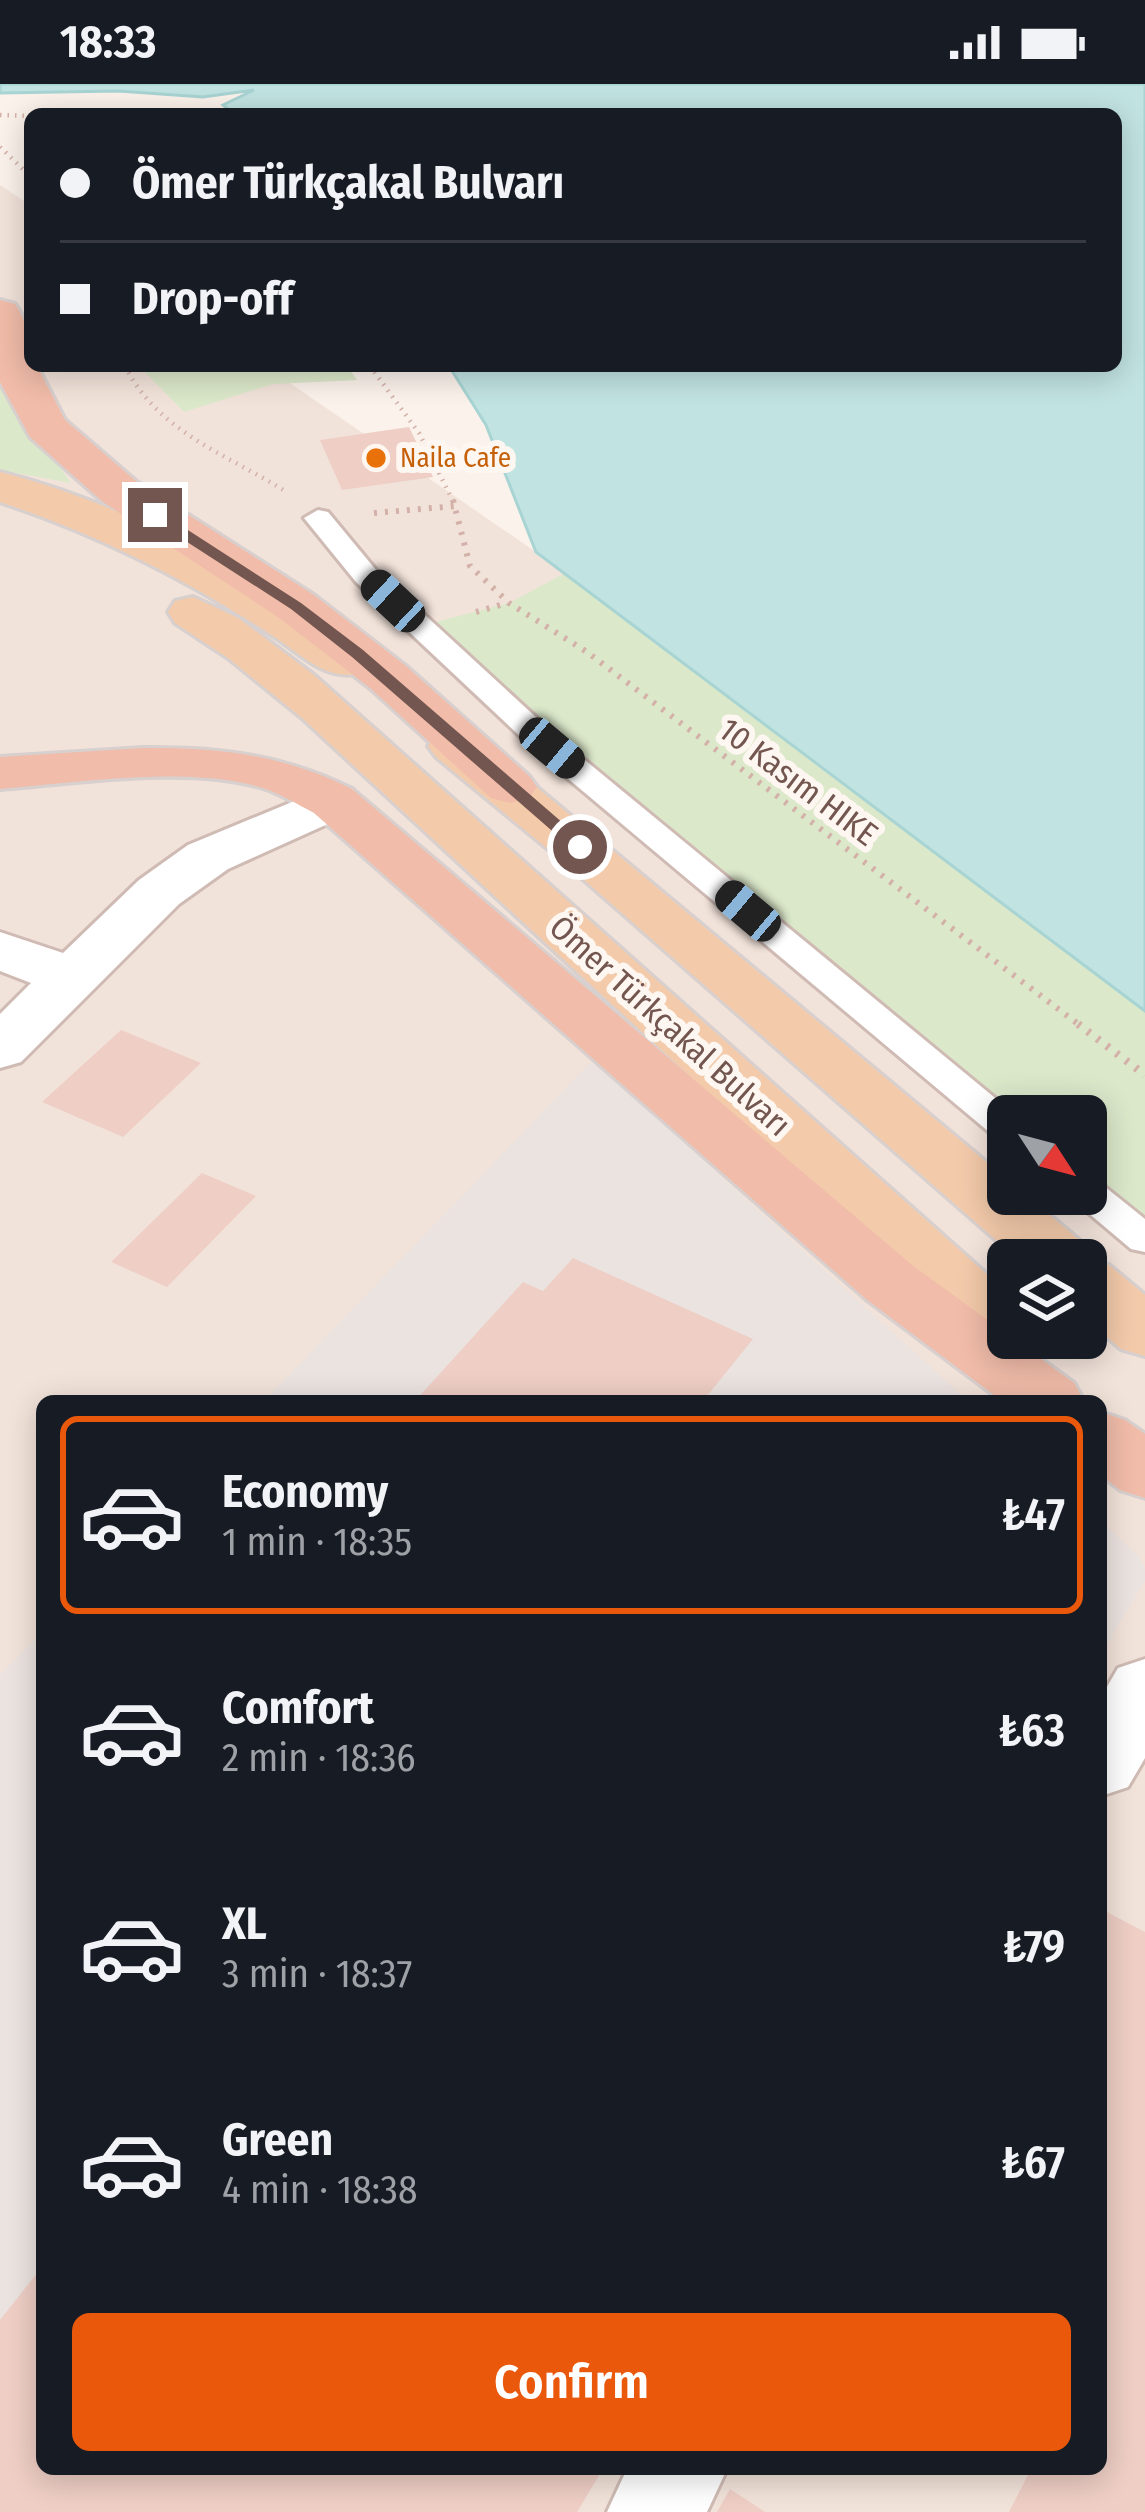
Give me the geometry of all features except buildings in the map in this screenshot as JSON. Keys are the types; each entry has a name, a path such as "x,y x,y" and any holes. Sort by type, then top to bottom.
{"highway":[{"path":"0,313 14,368 46,427 120,492 296,606 510,787"},
{"path":"0,728 124,721 188,724 253,743 333,801 889,1282 1042,1395"},
{"path":"0,773 152,765 228,768 280,776 333,801"},
{"path":"1107,1442 1145,1471"}],"main road":[{"path":"0,485 92,519 297,627 510,787 1037,1239"},
{"name":"Ömer Türkçakal Bulvarı","path":"0,520 87,554 160,592 227,632 336,718 406,789 987,1312"},
{"path":"1107,1300 1145,1332"},
{"path":"1039,1359 1078,1395"},
{"path":"1107,1420 1145,1455"}],"street":[{"path":"0,1048 159,892 208,857 333,801"},
{"path":"0,950 69,977"},
{"path":"1107,1754 1145,1690"},
{"path":"654,2512 676,2475"}],"lane":[{"path":"318,518 365,576 552,748 987,1111"},
{"path":"580,847 644,826"},
{"path":"1107,1208 1145,1239"}],"path":[{"path":"0,147 24,170"},
{"path":"128,372 144,400 177,430 268,479 318,518 456,506"},
{"name":"10 Kasım HIKE","path":"374,372 419,433 456,506 470,566 509,603 587,652 1145,1075"}],"shaded area":[{"path":"0,185 24,201 24,372 274,372 536,552 1145,1011 1145,2512 0,2512"},
{"path":"593,1060 961,1395 270,1395"},
{"path":"1107,1527 1138,1555 1145,1581 1107,1644"},
{"path":"36,1638 36,2475 0,2512 0,1675"}],"green space":[{"path":"0,370 13,397 71,483 0,470"},
{"path":"145,372 351,372 357,380 273,384 184,412"},
{"path":"565,573 1145,1011 1145,1237 1107,1206 1107,1095 987,1098 420,626 509,603"}],"water":[{"path":"0,84 1145,84 1145,1011 536,552 486,425 453,372 1122,372 1122,108 227,108 223,105 254,90 203,97 118,91 0,93"}],"place":[{"name":"Naila Cafe","path":"376,458"}],"route":[{"path":"155,515 296,606 388,677 580,847"}]}
